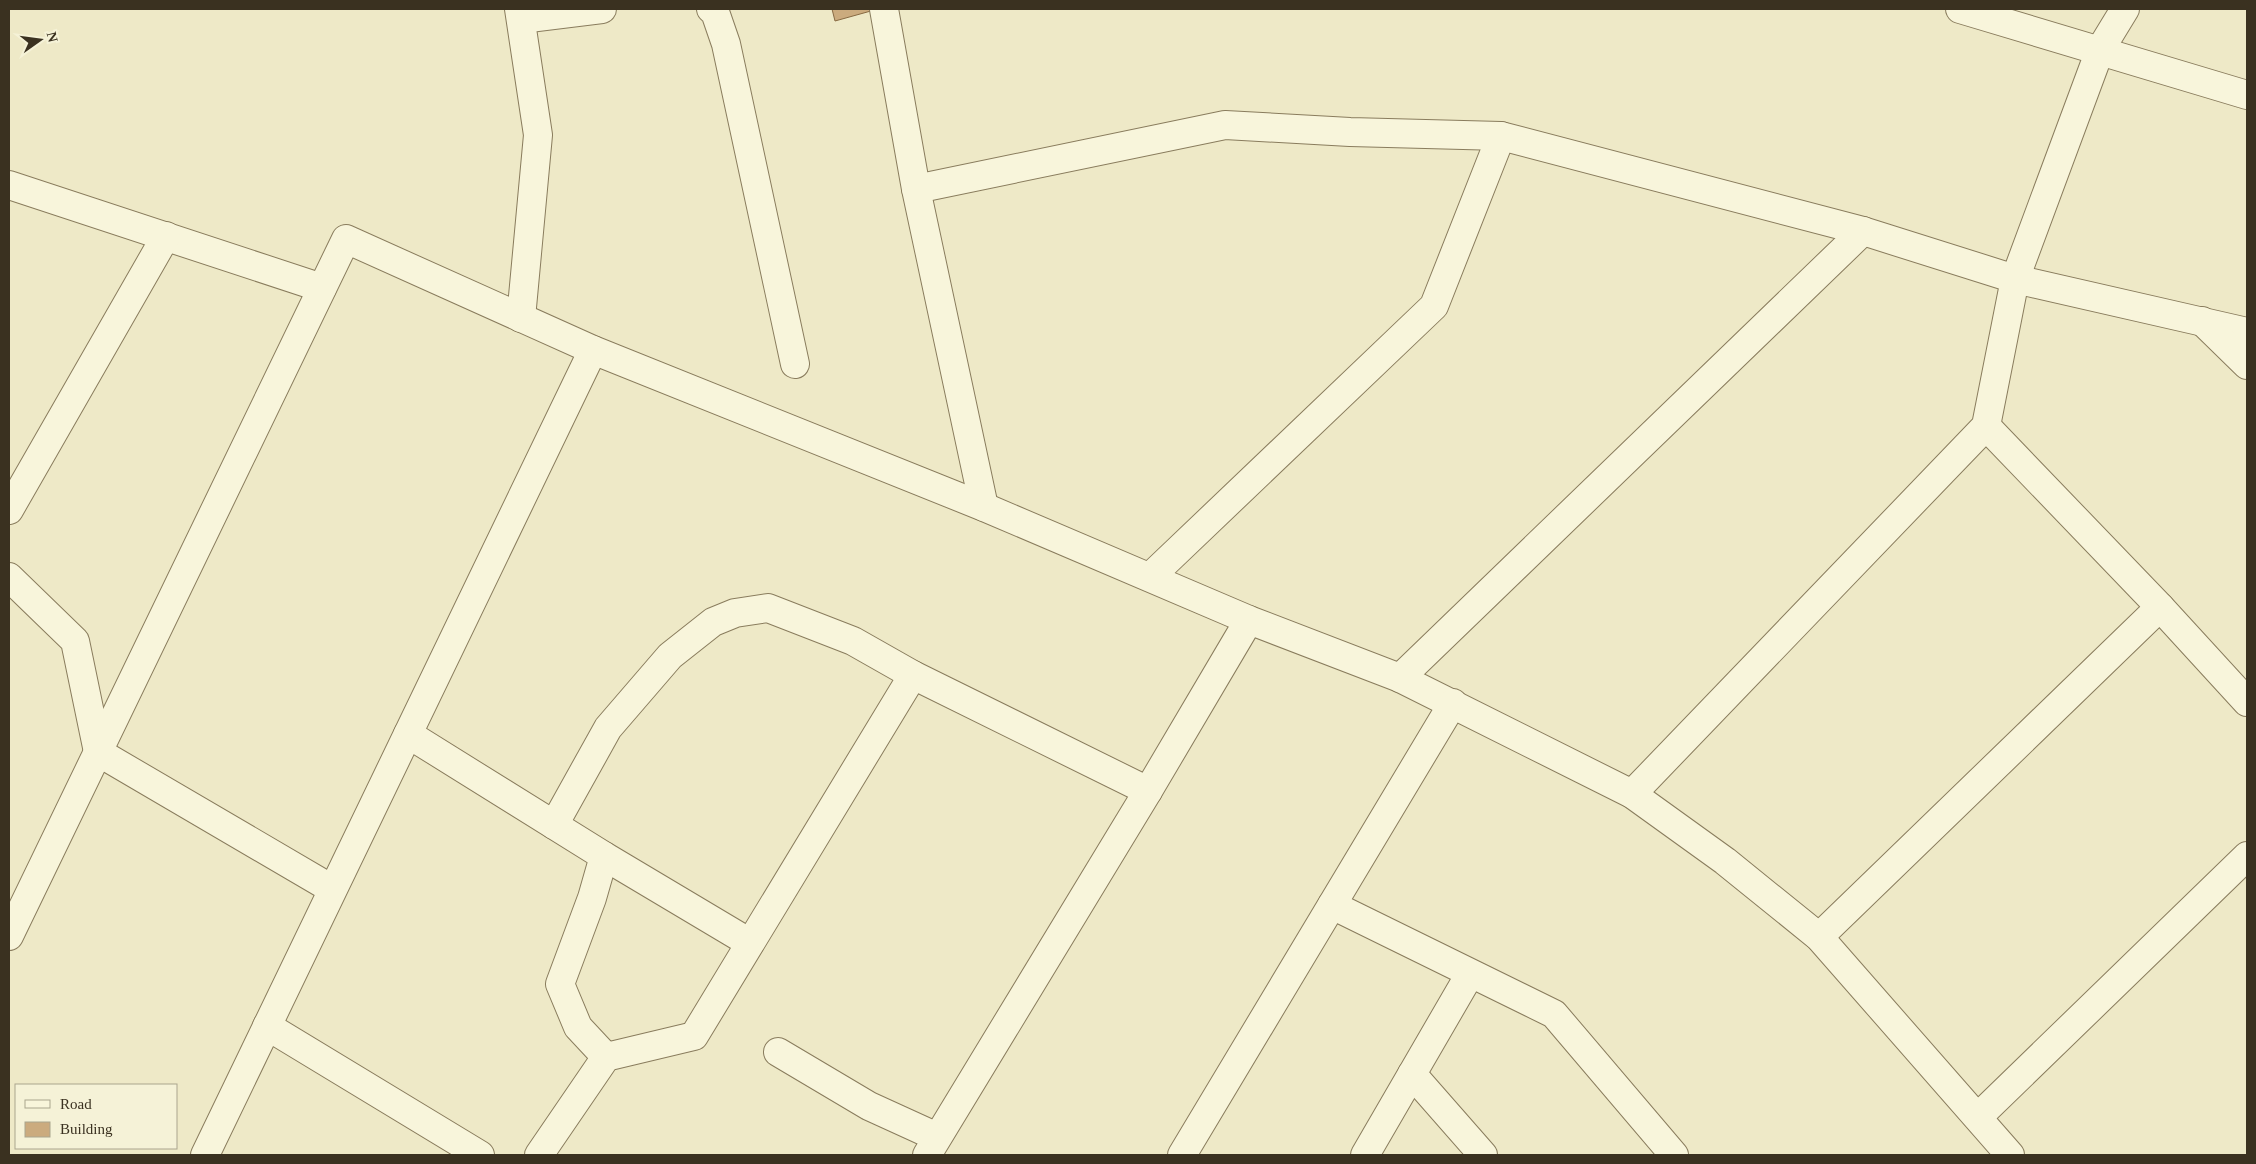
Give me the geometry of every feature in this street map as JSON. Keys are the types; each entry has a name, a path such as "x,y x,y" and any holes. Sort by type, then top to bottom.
{"street":[{"path":"521,318 538,136 520,14 602,9"},
{"path":"712,9 715,12 726,44 795,364"},
{"path":"884,9 916,189 984,507"},
{"path":"1960,9 2247,95"},
{"path":"1632,794 1986,426 2015,279 2100,50 2125,9"},
{"path":"916,189 1225,125 1350,132 1501,136 1863,231 2015,279 2247,332"},
{"path":"1150,577 1434,306 1501,136"},
{"path":"9,186 322,288"},
{"path":"1400,678 1863,231"},
{"path":"9,510 166,236"},
{"path":"9,936 346,239 593,350 984,507 1248,620 1400,678 1632,794 1725,861 1819,937 2010,1155"},
{"path":"2201,320 2247,365"},
{"path":"205,1155 593,350"},
{"path":"1986,426 2160,607 2247,702"},
{"path":"9,577 75,641 98,752 332,889"},
{"path":"1819,937 2160,607"},
{"path":"554,825 608,728 670,656 713,622 735,613 768,608 853,641 913,675 1148,791"},
{"path":"778,1052 932,1146 1148,791 1248,620"},
{"path":"539,1155 606,1057 694,1036 913,675"},
{"path":"1182,1155 1453,703"},
{"path":"408,734 604,856 750,943"},
{"path":"604,856 592,898 560,984 578,1027 606,1057"},
{"path":"1978,1117 2247,856"},
{"path":"1332,905 1554,1014 1674,1155"},
{"path":"1365,1155 1470,974"},
{"path":"267,1026 480,1155"},
{"path":"1412,1074 1483,1155"}],"building":[{"path":"832,9 878,9 835,21"}]}
